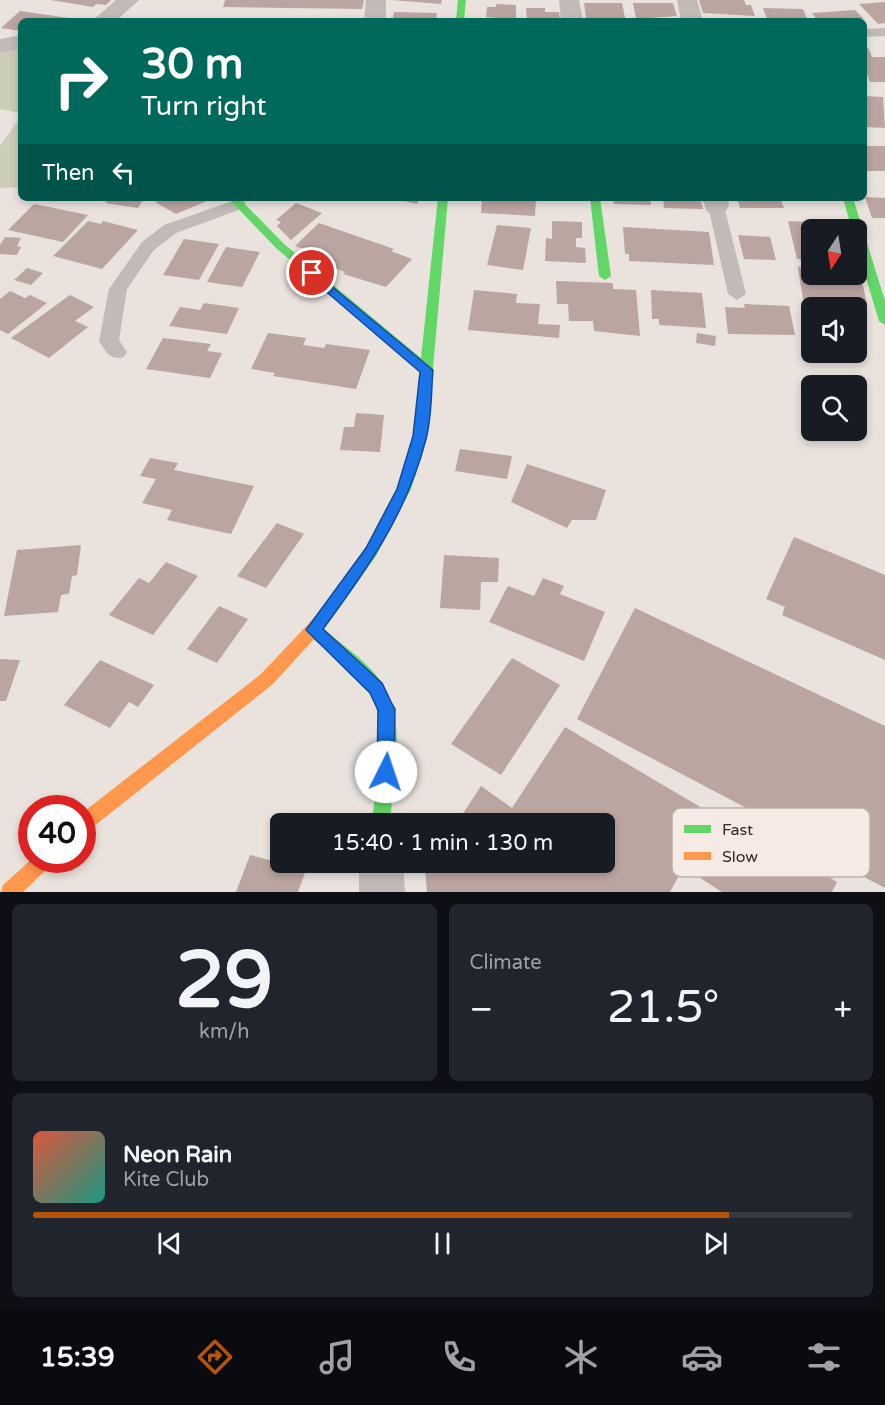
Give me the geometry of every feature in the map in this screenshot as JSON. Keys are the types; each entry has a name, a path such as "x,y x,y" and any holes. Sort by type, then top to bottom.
{"street":[{"path":"107,18 129,0"},
{"path":"375,18 376,0"},
{"path":"460,18 462,0"},
{"path":"569,0 572,18"},
{"path":"687,0 691,18"},
{"path":"0,46 18,43"},
{"path":"242,201 280,246 427,370"},
{"path":"96,813 267,679 314,630 371,552 404,489 420,436 443,201"},
{"path":"595,201 605,276"},
{"path":"849,201 885,321"},
{"path":"314,630 376,688 387,709 388,749 382,813"},
{"path":"10,892 30,873"},
{"path":"381,873 382,892"}],"lane":[{"path":"867,33 885,32"},
{"path":"117,352 109,341 118,289 148,246 170,229 239,201"},
{"path":"716,202 737,294"}],"green space":[{"path":"18,48 18,112 0,109 0,53"},
{"path":"18,120 18,187 0,188 0,146"}],"building":[{"path":"51,0 111,0 106,5 96,4 93,7"},
{"path":"225,0 364,0 362,9 223,7"},
{"path":"392,0 442,0 441,4"},
{"path":"699,0 744,0 746,5 751,5 755,16 703,13"},
{"path":"885,2 885,23 878,24 859,4"},
{"path":"584,3 622,3 625,18 586,18"},
{"path":"633,3 673,3 677,16 650,18 636,18"},
{"path":"496,4 516,5 516,18 486,17 487,7 496,7"},
{"path":"526,8 545,8 545,12 559,12 560,18 527,18"},
{"path":"763,8 803,9 807,18 767,18"},
{"path":"855,10 863,18 816,18 812,13"},
{"path":"20,11 69,18 18,18 18,31 1,28"},
{"path":"394,12 437,13 436,18 393,18"},
{"path":"867,48 872,57 885,57 885,82 870,82 867,74"},
{"path":"867,96 883,97 885,128 867,127"},
{"path":"867,146 885,146 885,171 867,171"},
{"path":"867,197 885,198 885,218 872,218"},
{"path":"107,201 142,201 138,208 105,203"},
{"path":"158,201 207,201 176,214 155,202"},
{"path":"482,201 536,201 535,216 481,213"},
{"path":"614,201 650,201 651,205 614,204"},
{"path":"663,201 701,201 703,209 664,208"},
{"path":"738,201 781,201 784,208 740,208"},
{"path":"296,203 322,213 291,240 277,226 281,222 276,220"},
{"path":"34,204 88,215 63,242 8,230"},
{"path":"88,221 101,224 103,221 138,230 102,269 53,256"},
{"path":"552,221 582,222 582,238 576,238 576,247 585,248 586,263 545,261 546,238 552,239"},
{"path":"788,221 801,222 801,259 797,259"},
{"path":"319,223 394,249 391,251 412,259 386,287 343,274 345,272 310,259 316,253 295,246"},
{"path":"497,225 531,228 523,270 487,265"},
{"path":"623,227 709,232 714,265 629,261 629,254 625,254"},
{"path":"738,235 770,237 776,260 744,259"},
{"path":"5,237 21,238 17,246 21,247 17,255 0,254 0,245"},
{"path":"184,239 219,244 199,280 163,275"},
{"path":"226,247 260,252 242,287 207,282"},
{"path":"798,267 801,267 801,285 863,285 865,297 803,297"},
{"path":"27,268 43,273 31,285 14,280"},
{"path":"556,281 613,283 613,289 636,290 640,336 594,331 593,321 569,321 568,304 557,304"},
{"path":"474,290 517,294 516,303 540,304 538,324 560,325 559,338 468,330"},
{"path":"651,290 702,293 706,328 659,325 659,319 652,319"},
{"path":"10,291 25,298 30,295 47,303 8,334 0,330 0,299"},
{"path":"70,295 94,307 75,321 88,327 49,358 11,338"},
{"path":"204,303 239,308 227,334 169,326 180,307 200,310"},
{"path":"744,304 789,306 795,335 728,334 725,307 745,308"},
{"path":"268,333 306,338 303,345 324,348 326,344 370,350 356,389 273,376 275,373 251,369"},
{"path":"697,333 716,336 715,346 696,343"},
{"path":"163,338 211,344 207,351 222,353 210,378 146,369"},
{"path":"356,413 384,415 380,452 340,450 344,427 354,427"},
{"path":"460,449 512,456 507,479 455,471"},
{"path":"150,458 178,463 174,470 254,486 231,534 167,520 172,510 142,503 156,479 140,476"},
{"path":"527,464 606,490 596,520 572,520 567,528 511,502"},
{"path":"277,523 304,534 266,588 237,576"},
{"path":"794,537 885,575 885,660 782,615 785,607 766,599"},
{"path":"81,545 77,575 72,576 69,594 61,595 58,612 4,616 17,550"},
{"path":"444,555 499,558 498,582 481,582 480,610 440,608"},
{"path":"166,562 198,576 153,635 109,615 139,578 149,583"},
{"path":"543,578 564,586 560,594 605,612 584,661 489,622 508,586 534,596"},
{"path":"219,606 248,619 217,663 187,649"},
{"path":"635,608 885,726 885,888 864,877 870,877 870,808 746,808 577,719"},
{"path":"512,658 560,685 501,775 451,744"},
{"path":"0,659 20,660 6,701 0,701"},
{"path":"100,660 154,685 138,707 129,702 110,728 64,705"},
{"path":"565,727 702,808 672,808 672,877 678,877 670,892 427,892 425,873 615,873 615,813 463,813 481,786 512,808"},
{"path":"250,855 270,860 270,873 305,873 298,892 236,892"},
{"path":"699,877 829,877 837,882 832,892 722,892"}],"traffic: fast":[{"path":"460,18 462,0"},
{"path":"236,201 280,246 427,370"},
{"path":"318,624 371,552 404,489 420,436 443,201"},
{"path":"595,201 605,276"},
{"path":"849,201 885,321"},
{"path":"314,630 362,671 383,702 389,736 382,813"}],"traffic: slow":[{"path":"96,814 267,679 318,624"},
{"path":"10,892 30,873"}],"route":[{"path":"312,273 427,370 420,436 404,489 371,552 314,630 376,688 387,709 386,772"}]}
